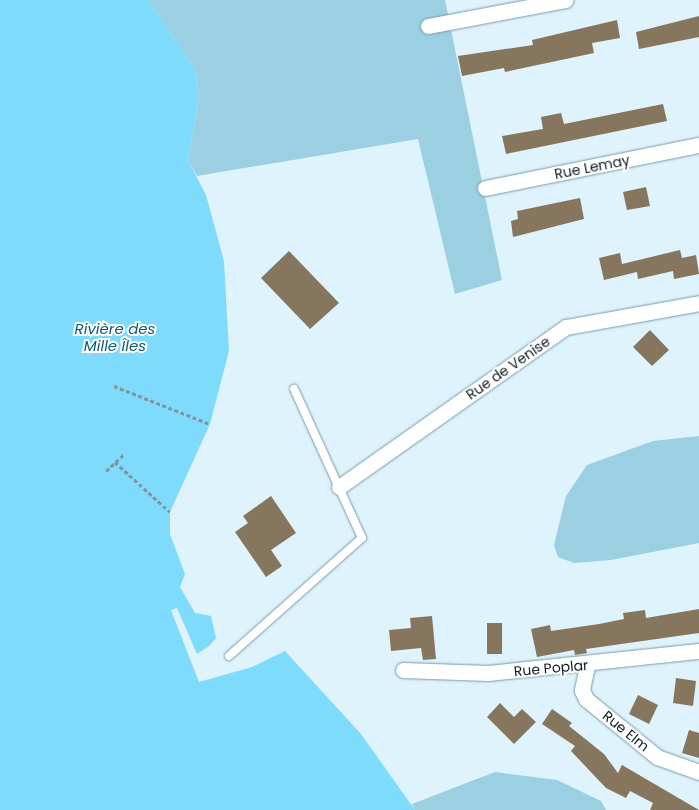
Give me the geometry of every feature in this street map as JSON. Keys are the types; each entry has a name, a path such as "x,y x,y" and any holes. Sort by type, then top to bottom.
{"street":[{"path":"428,26 566,0"},
{"name":"Rue Lemay","path":"485,188 699,145"},
{"name":"Rue de Venise","path":"339,487 566,327 699,303"},
{"name":"Rue Poplar","path":"403,670 488,673 587,666 699,651"},
{"name":"Rue Elm","path":"587,666 582,690 586,699 658,757 699,772"}],"lane":[{"path":"229,656 362,538 294,388"}],"path":[{"path":"114,386 210,424"},
{"path":"106,471 124,454"},
{"path":"115,462 170,512"}],"shaded area":[{"path":"148,0 445,0 502,280 455,294 418,139 197,176 188,160 199,97 196,71"},
{"path":"699,436 699,543 611,560 574,563 558,557 554,545 566,496 587,465 653,441"},
{"path":"495,772 557,780 601,801 606,810 415,810 412,804"}],"water":[{"name":"Rivière des Mille Îles","path":"0,0 148,0 196,71 199,97 188,160 206,195 224,261 229,351 210,424 170,512 170,534 185,574 180,587 195,613 211,616 216,638 209,646 197,654 177,608 171,610 199,682 252,667 285,651 361,734 415,810 0,810"}],"building":[{"path":"699,16 699,37 639,49 636,32"},
{"path":"617,20 620,38 592,43 594,53 505,72 504,68 462,76 458,56 533,45 532,40"},
{"path":"663,104 667,121 506,154 502,136 543,129 541,117 561,113 564,124"},
{"path":"646,187 650,206 627,210 623,192"},
{"path":"580,198 584,219 513,237 511,221 518,219 517,211"},
{"path":"680,250 682,258 696,255 699,274 674,279 673,271 638,279 637,272 604,280 599,258 620,253 622,264"},
{"path":"289,251 339,303 310,329 261,278"},
{"path":"650,330 669,350 652,366 633,347"},
{"path":"271,496 296,533 271,550 282,566 266,577 235,532 248,523 243,516"},
{"path":"699,609 699,633 586,649 587,653 575,655 574,650 537,657 531,629 550,625 551,631 599,624 624,619 623,613 645,610 646,618"},
{"path":"432,616 436,659 423,660 421,648 391,651 389,630 411,628 410,618"},
{"path":"487,623 502,623 502,654 487,654"},
{"path":"676,678 696,681 693,706 673,703"},
{"path":"638,695 658,705 649,724 629,714"},
{"path":"500,703 514,717 522,709 536,722 514,744 487,717"},
{"path":"552,709 572,723 569,726 604,754 618,773 622,765 699,810 650,810 653,803 630,791 626,798 606,788 571,751 575,746 542,724"},
{"path":"689,730 699,733 699,758 682,753"}]}
